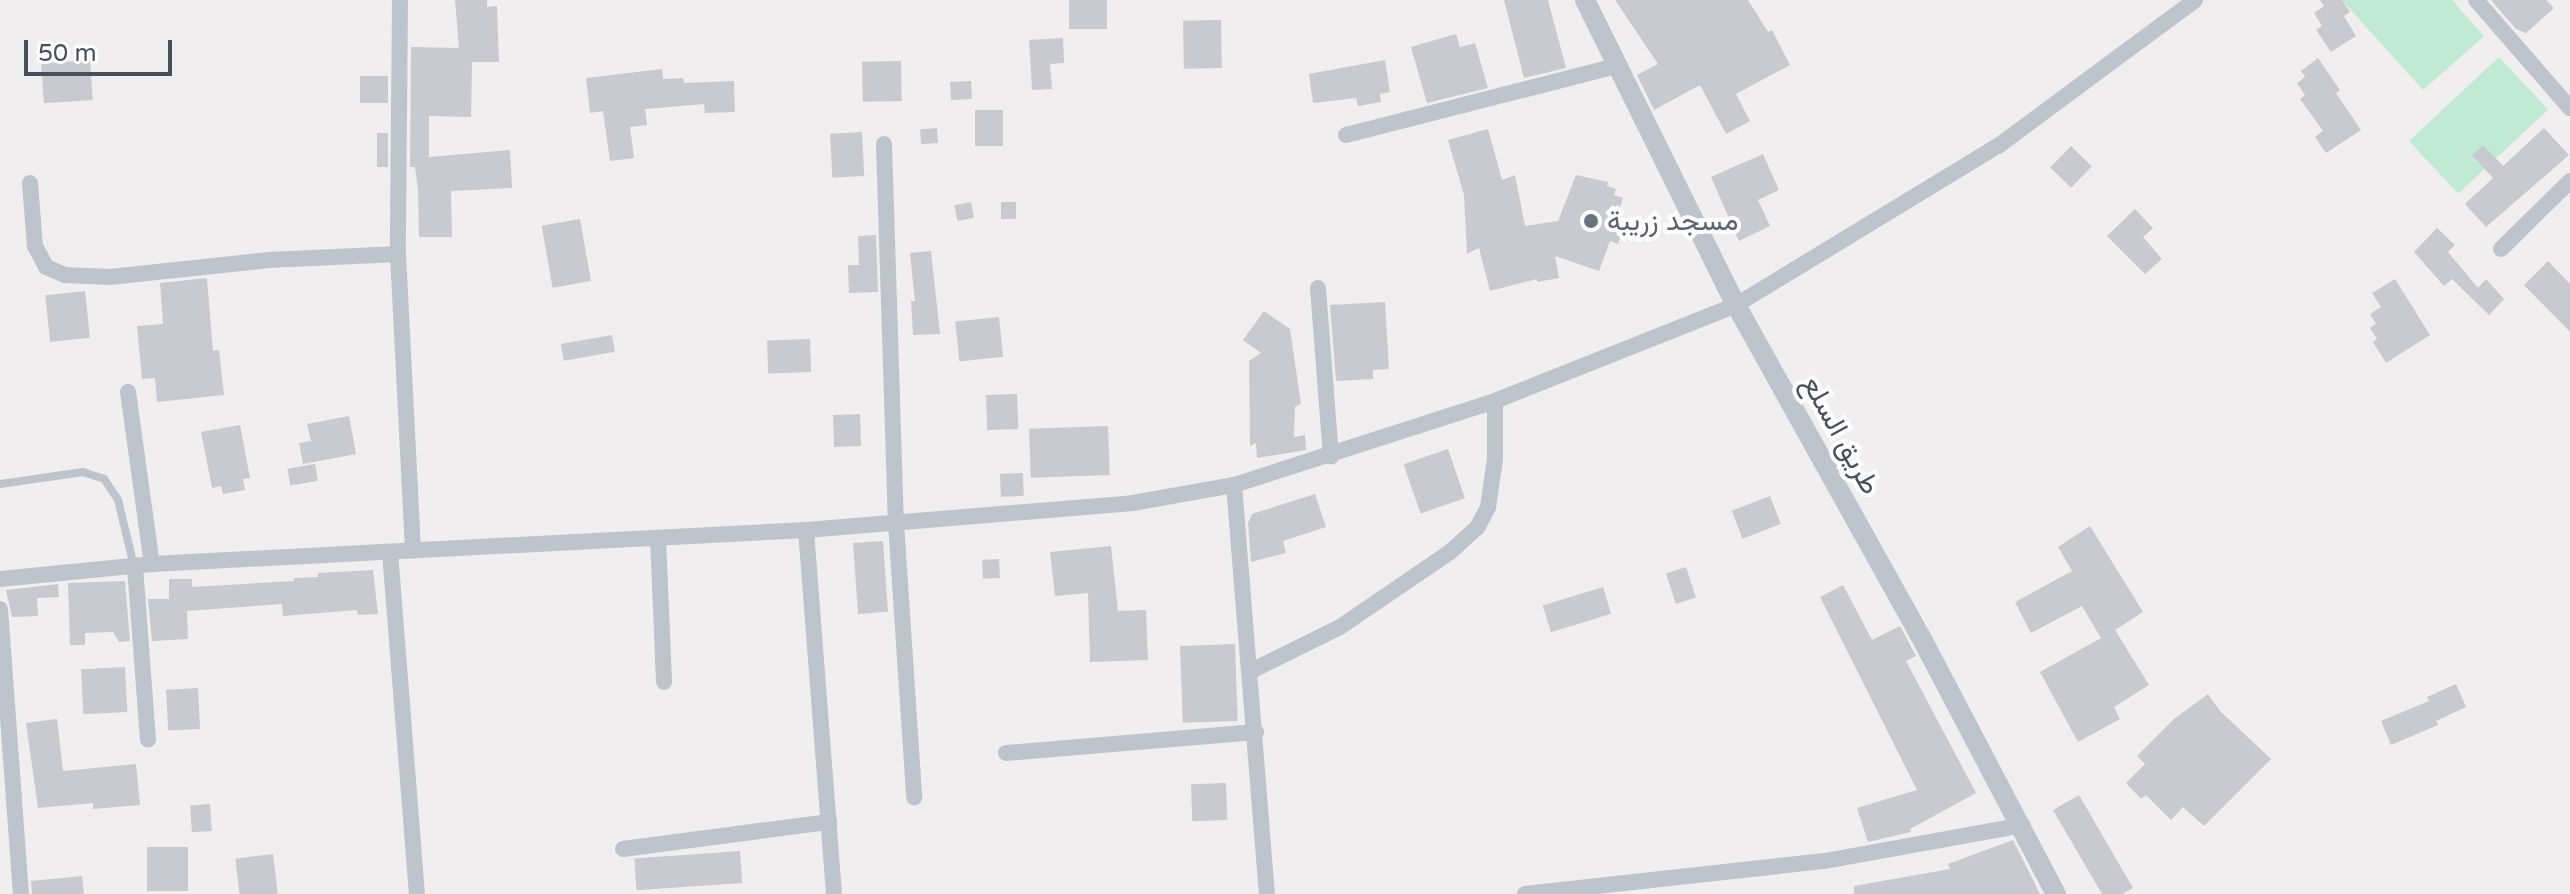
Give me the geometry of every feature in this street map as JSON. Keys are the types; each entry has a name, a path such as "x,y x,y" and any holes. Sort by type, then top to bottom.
{"street":[{"name":"طريق السلع","path":"1585,0 1736,305 2023,825 2056,894"},
{"path":"0,579 152,564 806,530 1133,503 1234,485 1495,401 1736,305 1998,146 2195,0"},
{"path":"2476,0 2570,108"},
{"path":"402,3 398,254 413,551"},
{"path":"1346,135 1617,66"},
{"path":"884,144 896,523 914,797"},
{"path":"2501,249 2570,181"},
{"path":"30,183 35,246 46,267 65,275 110,277 269,260 398,254"},
{"path":"1318,288 1331,456"},
{"path":"128,392 152,564"},
{"path":"1251,671 1340,627 1450,552 1477,528 1488,507 1495,459 1495,401"},
{"path":"1234,485 1267,894"},
{"path":"806,530 834,894"},
{"path":"658,538 664,682"},
{"path":"390,552 417,894"},
{"path":"135,567 148,740"},
{"path":"0,609 21,894"},
{"path":"1006,753 1256,732"},
{"path":"623,849 829,822"},
{"path":"1528,894 1620,890 1825,861 2023,825"}],"lane":[{"path":"0,484 83,472 104,479 118,500 135,567"}],"green space":[{"path":"2342,0 2452,0 2484,36 2423,90"},
{"path":"2499,57 2548,110 2458,194 2409,141"}],"building":[{"path":"455,0 487,0 487,7 497,6 499,62 472,62 471,117 429,116 429,157 510,150 512,188 451,191 452,237 419,237 418,190 415,167 410,167 411,47 459,48"},
{"path":"1069,0 1107,0 1107,29 1069,29"},
{"path":"1504,0 1548,0 1566,68 1524,78"},
{"path":"1615,0 1748,0 1768,32 1772,30 1790,65 1736,94 1750,121 1726,134 1700,85 1654,110 1637,75 1658,64"},
{"path":"2320,0 2342,0 2350,12 2344,16 2356,36 2331,52 2316,30 2322,26 2314,13 2324,6"},
{"path":"2491,0 2546,0 2554,8 2526,33 2516,29"},
{"path":"1221,20 1222,68 1184,69 1183,21"},
{"path":"1456,34 1460,47 1475,43 1488,88 1427,103 1411,47"},
{"path":"1063,38 1064,63 1050,64 1052,89 1032,90 1029,40"},
{"path":"2318,58 2340,90 2336,93 2361,130 2326,153 2315,137 2323,131 2300,99 2305,95 2297,83 2305,77 2301,71"},
{"path":"90,60 93,100 44,103 41,63"},
{"path":"1385,60 1390,92 1380,94 1381,102 1358,106 1356,98 1313,103 1309,74"},
{"path":"901,61 902,101 863,102 862,62"},
{"path":"662,69 663,79 683,78 684,83 734,81 735,112 705,113 704,104 645,109 647,125 630,127 634,158 610,161 603,111 590,113 586,78"},
{"path":"360,76 388,76 388,103 360,103"},
{"path":"971,81 972,99 951,100 950,82"},
{"path":"975,110 1003,110 1003,146 975,146"},
{"path":"937,128 938,143 921,144 920,129"},
{"path":"2544,128 2569,155 2486,227 2465,204 2493,178 2472,155 2483,145 2503,166"},
{"path":"1488,129 1502,180 1515,175 1525,226 1558,221 1576,175 1608,182 1607,186 1616,189 1614,195 1623,198 1615,222 1625,225 1618,244 1610,241 1599,271 1555,256 1559,278 1537,282 1537,279 1490,291 1479,248 1467,254 1464,195 1448,140"},
{"path":"862,132 864,176 832,178 830,134"},
{"path":"377,133 388,133 388,167 377,167"},
{"path":"2071,146 2092,166 2071,188 2050,168"},
{"path":"1763,154 1779,190 1758,200 1770,226 1739,241 1711,177"},
{"path":"971,202 974,218 957,221 954,205"},
{"path":"1001,202 1016,202 1016,219 1001,219"},
{"path":"2135,209 2153,228 2143,237 2162,259 2145,274 2107,236"},
{"path":"580,219 591,281 553,288 542,226"},
{"path":"2437,228 2455,245 2448,252 2478,288 2486,279 2504,299 2489,315 2452,279 2444,286 2414,252"},
{"path":"876,235 878,292 849,293 848,265 859,265 858,236"},
{"path":"931,251 940,334 913,335 911,301 915,301 910,253"},
{"path":"2548,261 2570,284 2570,332 2524,285"},
{"path":"207,278 213,351 219,350 224,395 157,402 155,378 142,379 137,326 163,324 160,283"},
{"path":"2395,279 2430,335 2386,363 2373,342 2377,339 2370,328 2376,324 2370,314 2381,307 2372,293"},
{"path":"85,291 90,338 50,342 45,295"},
{"path":"1385,302 1389,369 1373,370 1373,379 1336,381 1330,305"},
{"path":"1264,311 1290,329 1301,404 1295,407 1294,437 1305,435 1306,450 1257,458 1256,443 1250,446 1249,361 1261,353 1243,340"},
{"path":"999,317 1003,357 959,361 955,322"},
{"path":"612,335 615,352 564,361 561,344"},
{"path":"810,339 811,372 768,373 767,341"},
{"path":"1017,394 1018,429 987,430 986,395"},
{"path":"860,414 861,446 834,447 833,415"},
{"path":"349,416 356,454 303,464 299,443 311,441 307,424"},
{"path":"240,425 250,478 243,479 245,490 223,494 221,486 212,488 201,432"},
{"path":"1108,426 1110,475 1031,478 1029,429"},
{"path":"1448,449 1465,498 1420,513 1404,464"},
{"path":"315,464 318,481 290,486 287,469"},
{"path":"1023,473 1024,496 1001,497 1000,474"},
{"path":"1315,494 1326,527 1283,541 1286,553 1251,562 1248,523 1252,514"},
{"path":"1770,496 1781,524 1742,539 1732,511"},
{"path":"2090,526 2143,612 2115,630 2149,685 2114,707 2120,719 2078,742 2040,672 2101,638 2082,606 2031,633 2015,602 2072,571 2058,547"},
{"path":"883,541 888,612 858,614 853,543"},
{"path":"1111,546 1118,611 1146,610 1148,660 1090,662 1088,593 1055,596 1050,552"},
{"path":"999,559 1000,578 983,579 982,560"},
{"path":"1686,567 1696,597 1676,604 1666,573"},
{"path":"373,570 378,614 358,615 357,610 283,616 282,604 187,611 188,639 152,641 148,599 169,599 169,579 192,579 192,587 294,581 294,578 318,577 318,573"},
{"path":"125,581 130,641 119,642 113,632 85,633 85,645 70,645 68,583"},
{"path":"58,584 59,597 37,598 38,616 12,617 6,590"},
{"path":"1843,585 1872,640 1900,626 1916,656 1906,661 1976,793 1910,829 1911,832 1868,842 1857,808 1917,790 1820,597"},
{"path":"1603,587 1611,614 1551,632 1543,605"},
{"path":"1235,644 1238,721 1183,723 1180,646"},
{"path":"125,667 127,712 83,714 81,669"},
{"path":"2456,684 2466,707 2436,721 2438,725 2391,745 2381,721 2429,701 2427,697"},
{"path":"198,688 200,729 168,731 166,690"},
{"path":"2208,694 2220,711 2271,759 2204,826 2183,807 2171,820 2146,795 2141,799 2126,783 2145,764 2137,756 2174,719"},
{"path":"57,719 63,771 136,764 140,805 93,809 93,803 38,808 26,723"},
{"path":"1226,783 1227,820 1192,821 1191,784"},
{"path":"2079,795 2133,888 2122,894 2102,894 2053,810"},
{"path":"210,804 212,831 192,832 190,805"},
{"path":"2013,840 2040,894 1854,894 1854,886 1950,869 1948,864"},
{"path":"147,847 188,847 188,891 147,891"},
{"path":"740,851 742,883 636,890 634,858"},
{"path":"273,854 278,894 240,894 235,859"},
{"path":"82,876 84,894 32,894 31,881"}],"place":[{"name":"مسجد زريبة","path":"1591,221"}]}
